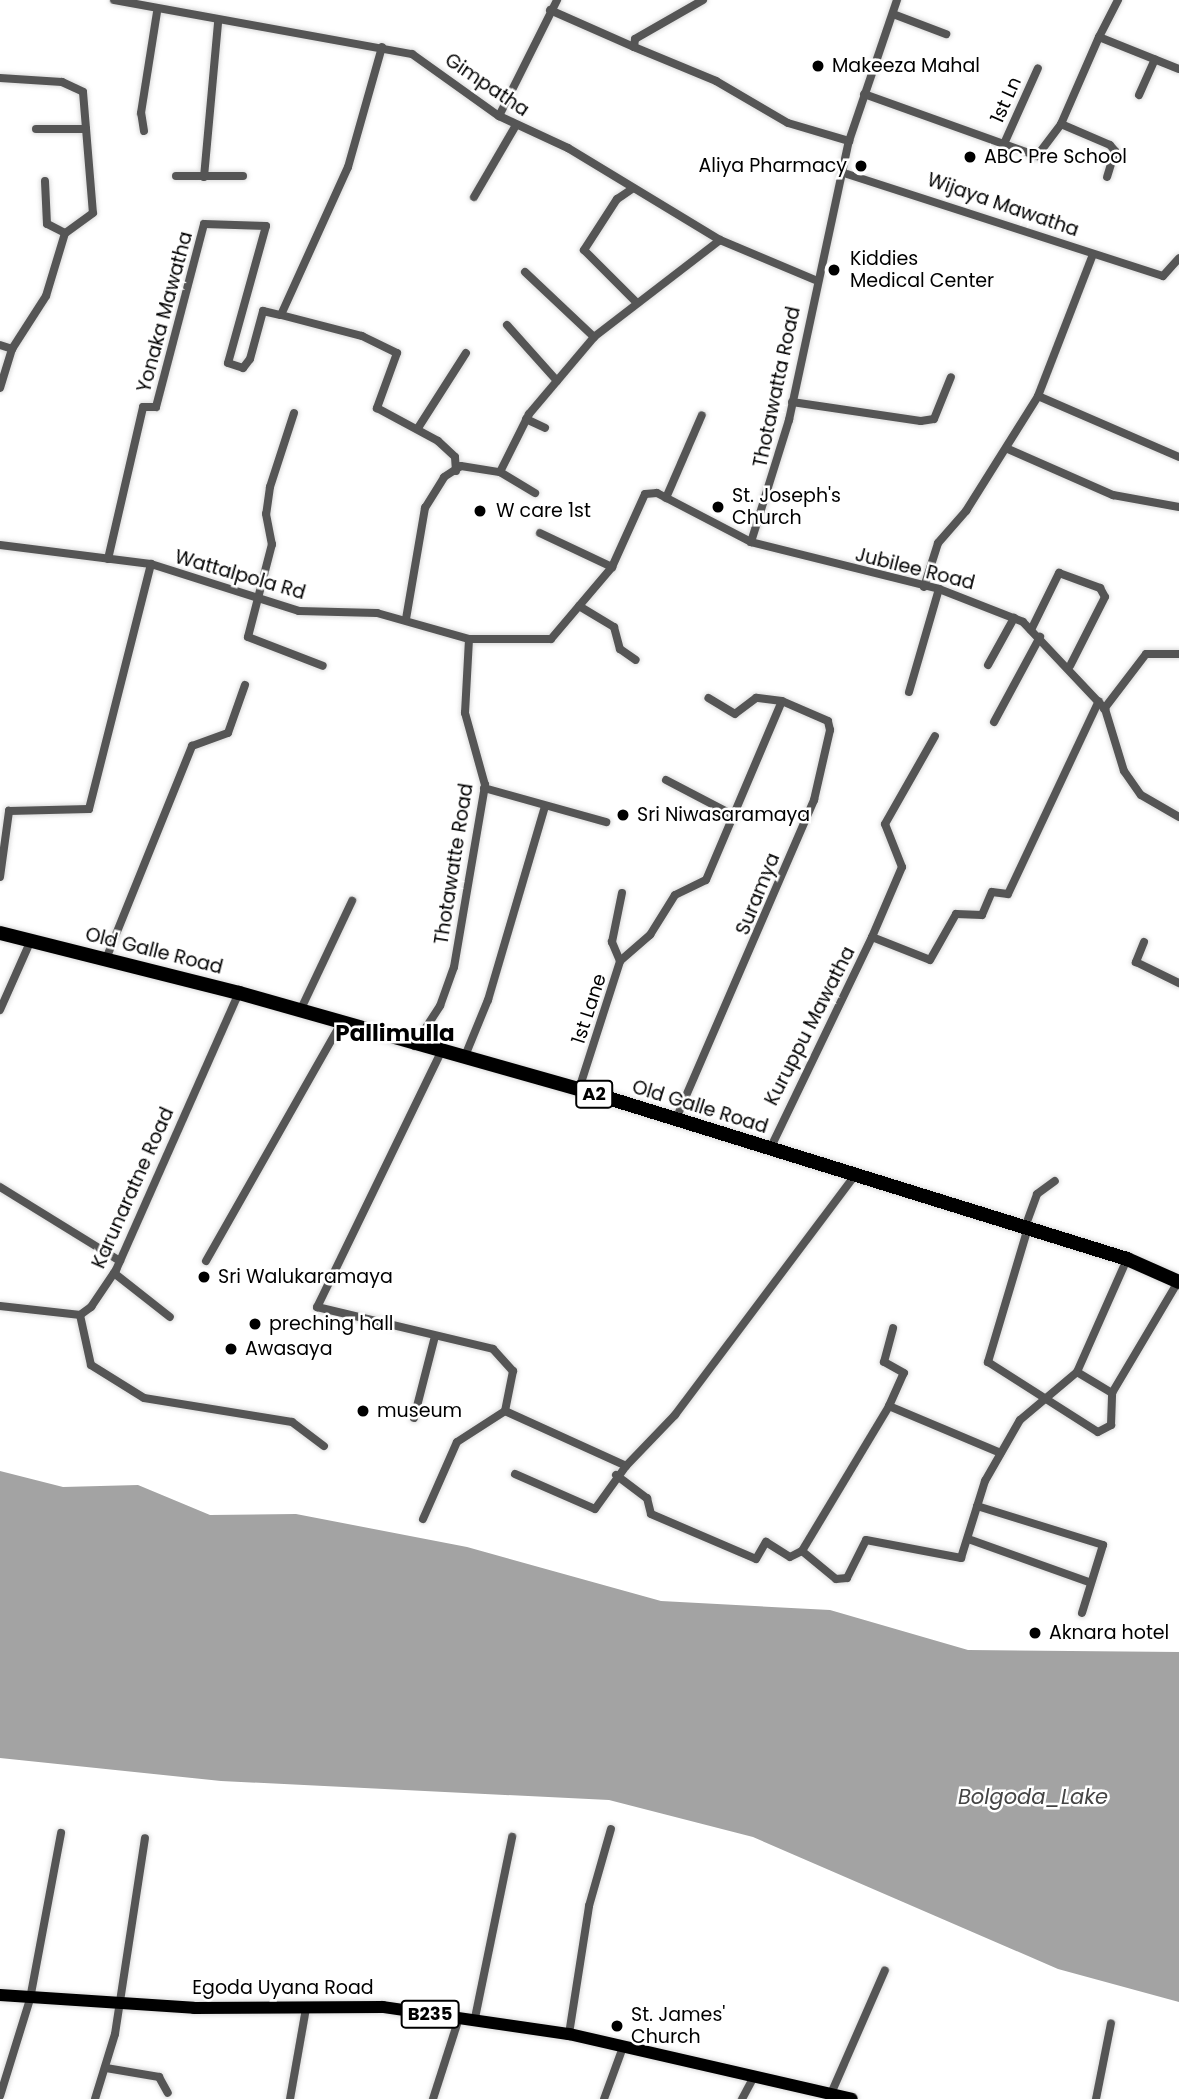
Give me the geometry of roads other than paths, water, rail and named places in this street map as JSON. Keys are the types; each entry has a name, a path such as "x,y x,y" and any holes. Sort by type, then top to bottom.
{"highway":[{"name":"Old Galle Road","path":"0,933 239,993 414,1046 442,1050 579,1089 770,1149 852,1179 1127,1259 1178,1282"}],"main road":[{"name":"Egoda Uyana Road","path":"0,1996 120,2003 306,2008 383,2007 475,2018 569,2034 852,2099"}],"street":[{"name":"Gimpatha","path":"114,0 157,12 412,54 499,116 720,240 816,280"},
{"path":"499,116 557,0"},
{"path":"634,47 635,39 703,0"},
{"name":"Thotawatta Road","path":"751,542 792,402 816,280 847,174 849,141 897,0"},
{"path":"864,93 960,124 1003,146 1037,156 1061,124 1118,0"},
{"path":"550,10 716,81 788,123 849,141"},
{"path":"144,131 141,113 157,12"},
{"path":"893,14 946,34"},
{"path":"204,177 218,23"},
{"path":"1099,37 1179,69"},
{"path":"382,47 348,167 281,315 362,335 397,353 377,408 418,428 451,452 456,471"},
{"path":"1139,95 1155,59"},
{"name":"1st Ln","path":"1003,146 1038,68"},
{"path":"0,78 79,88 86,128 93,214 65,233 46,296 12,349 0,388"},
{"path":"1061,124 1110,145 1115,151 1107,177"},
{"path":"474,198 516,125"},
{"path":"36,128 86,128"},
{"name":"Wijaya Mawatha","path":"847,174 1079,245 1092,257 1163,276 1179,258"},
{"path":"176,176 243,176"},
{"path":"45,181 47,224 65,233"},
{"path":"632,189 617,199 584,250 635,301"},
{"name":"Yonaka Mawatha","path":"108,559 139,419 143,407 156,407 204,224 266,226 228,363 243,368 250,359 263,311 281,315"},
{"path":"500,471 526,419 594,337 635,301 720,240"},
{"path":"925,587 937,543 1008,449 1038,396 1092,257"},
{"path":"525,271 594,337"},
{"path":"506,325 557,381"},
{"path":"0,345 12,349"},
{"path":"418,428 466,353"},
{"path":"792,402 920,421 934,419 951,377"},
{"path":"1038,396 1179,457"},
{"path":"294,412 270,487 266,514 272,544 260,601 248,637 323,666"},
{"path":"666,498 702,415"},
{"path":"526,419 545,428"},
{"path":"1008,449 1113,495 1179,508"},
{"path":"406,619 425,509 456,471 472,466 500,471 535,494"},
{"path":"469,639 551,639 612,567 645,494 666,498 751,542"},
{"path":"540,533 612,567"},
{"name":"Jubilee Road","path":"751,542 939,589 1014,618 1040,637 1070,666 1101,705 1124,771 1141,795 1179,817"},
{"name":"Wattalpola Rd","path":"0,545 151,564 260,601 299,611 406,619 469,639"},
{"path":"0,877 9,811 89,809 151,564"},
{"path":"1031,630 1059,573 1100,588 1105,597 1070,666"},
{"path":"909,692 939,589"},
{"path":"579,606 614,627 620,649 636,660"},
{"path":"988,665 1014,618"},
{"path":"994,722 1040,637"},
{"name":"Thotawatte Road","path":"414,1046 440,1006 454,967 484,788 482,758 465,713 469,639"},
{"path":"1101,705 1146,654 1179,654"},
{"path":"106,959 192,746 228,733 246,685"},
{"path":"708,698 735,714 756,698 782,701"},
{"name":"1st Lane","path":"579,1089 620,961 650,935 674,895 706,880 736,816 782,701"},
{"name":"Suramya","path":"676,1119 814,800 830,725 782,701"},
{"name":"Kuruppu Mawatha","path":"770,1149 872,937 930,960 956,914 982,915 992,892 1008,894 1101,705"},
{"path":"872,937 902,867 885,824 935,736"},
{"path":"666,779 736,816"},
{"path":"484,788 606,822"},
{"path":"465,1056 488,1000 545,806"},
{"path":"620,961 612,942 622,893"},
{"path":"300,1012 352,901"},
{"path":"0,1010 31,940"},
{"path":"1144,942 1136,961 1179,983"},
{"name":"Karunaratne Road","path":"80,1315 114,1273 120,1261 239,993"},
{"path":"206,1261 342,1023"},
{"path":"423,1519 457,1441 505,1411 513,1371 493,1349 434,1340 317,1305 442,1050"},
{"path":"515,1474 596,1509 617,1475 676,1415 852,1179"},
{"path":"1055,1181 1037,1195 988,1362 1098,1432 1111,1425 1112,1393 1178,1282"},
{"path":"0,1187 120,1261"},
{"path":"802,1551 836,1580 847,1578 866,1540 961,1558 971,1540 977,1506 1001,1453 1020,1420 1045,1396 1077,1372 1127,1259"},
{"path":"114,1273 170,1317"},
{"path":"0,1306 80,1315 91,1365 144,1398 292,1422 324,1446"},
{"path":"617,1475 647,1498 651,1514 756,1559 766,1542 790,1557 802,1551 889,1406 904,1373 884,1362 893,1328"},
{"path":"414,1418 434,1340"},
{"path":"1077,1372 1112,1393"},
{"path":"889,1406 1001,1453"},
{"path":"505,1411 626,1466"},
{"path":"977,1506 1098,1541 1103,1545 1089,1581 1082,1613"},
{"path":"971,1540 1089,1581"},
{"path":"569,2034 589,1906 611,1829"},
{"path":"0,2096 30,1999 61,1833"},
{"path":"475,2018 512,1837"},
{"path":"95,2099 106,2068 120,2003 145,1838"},
{"path":"830,2096 885,1970"},
{"path":"290,2099 306,2008"},
{"path":"433,2099 459,2018"},
{"path":"1096,2099 1111,2023"},
{"path":"604,2099 623,2047"},
{"path":"106,2068 159,2077 168,2093"},
{"path":"742,2099 754,2076"}],"water":[{"name":"Bolgoda_Lake","path":"0,1471 63,1487 138,1485 210,1515 296,1514 467,1547 661,1601 830,1610 968,1650 1179,1652 1179,2002 1058,1969 753,1837 609,1800 221,1781 0,1758"}],"place":[{"name":"Makeeza Mahal","path":"818,66"},
{"name":"ABC Pre School","path":"970,157"},
{"name":"Aliya Pharmacy","path":"861,166"},
{"name":"Kiddies Medical Center","path":"834,270"},
{"name":"St. Joseph's Church","path":"718,507"},
{"name":"W care 1st","path":"480,511"},
{"name":"Sri Niwasaramaya","path":"623,815"},
{"name":"Sri Walukaramaya","path":"204,1277"},
{"name":"preching hall","path":"255,1324"},
{"name":"Awasaya","path":"231,1349"},
{"name":"museum","path":"363,1411"},
{"name":"Aknara hotel","path":"1035,1633"},
{"name":"St. James' Church","path":"617,2026"}],"district":[{"name":"Pallimulla","path":"395,1033"}]}
